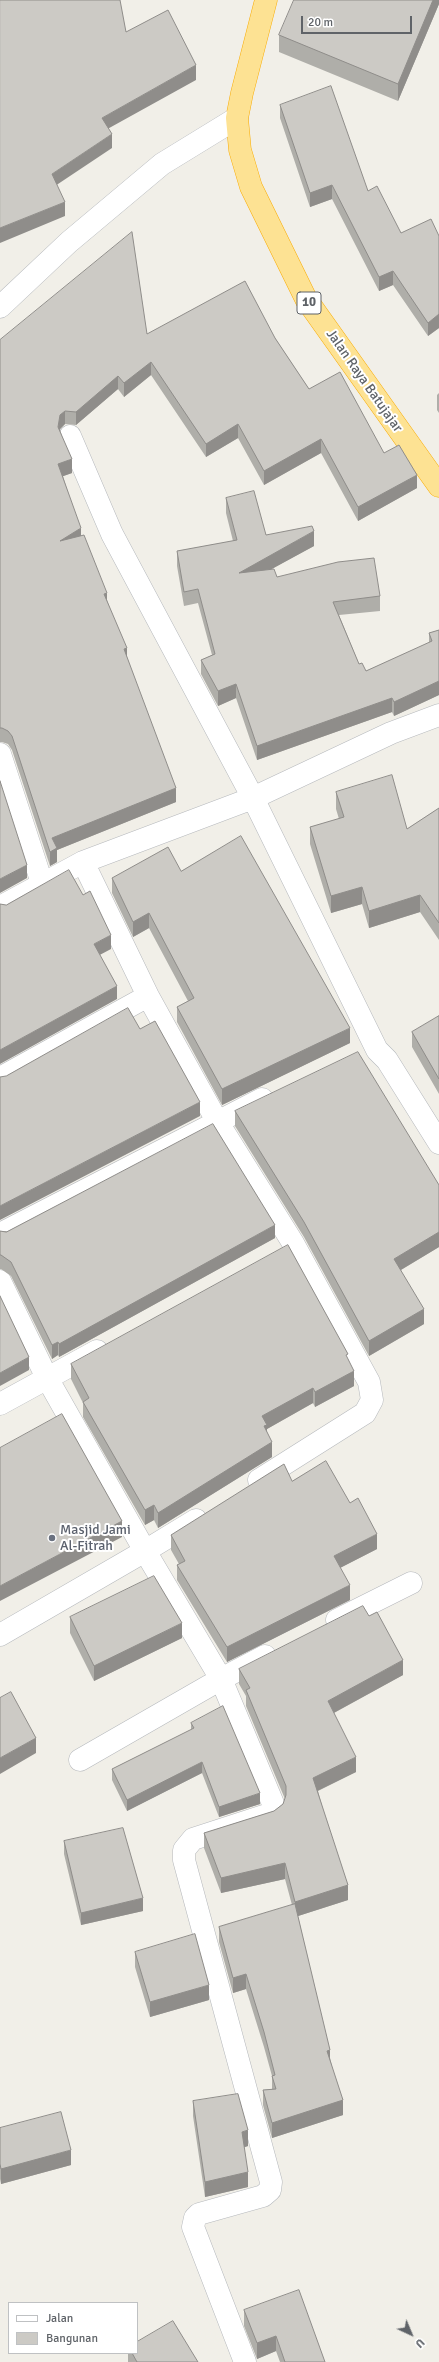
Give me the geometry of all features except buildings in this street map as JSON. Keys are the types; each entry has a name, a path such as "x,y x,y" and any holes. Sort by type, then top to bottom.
{"highway":[{"name":"Jalan Raya Batujajar","path":"266,0 237,118 240,150 251,188 306,299 439,486"}],"street":[{"path":"0,307 69,242 162,164 237,118"},
{"path":"70,436 112,534 253,798 377,1050 387,1060 439,1143"},
{"path":"0,906 83,862 253,798 391,733 439,715"},
{"path":"0,754 42,883"},
{"path":"83,862 148,996 286,1247 368,1382 372,1400 365,1413 245,1489"},
{"path":"0,1078 148,996"},
{"path":"354,1055 377,1050"},
{"path":"0,1234 217,1121 282,1090"},
{"path":"0,1281 47,1378 145,1551 221,1678 274,1810 270,1814 193,1839 184,1850 184,1860 271,2182 270,2190 263,2196 199,2214 195,2218 193,2227 245,2362"},
{"path":"0,1404 117,1339"},
{"path":"0,1635 145,1551 212,1510"},
{"path":"320,1629 411,1583"},
{"path":"80,1760 221,1678 284,1647"}],"place":[{"name":"Masjid Jami Al-Fitrah","path":"52,1538"}]}
